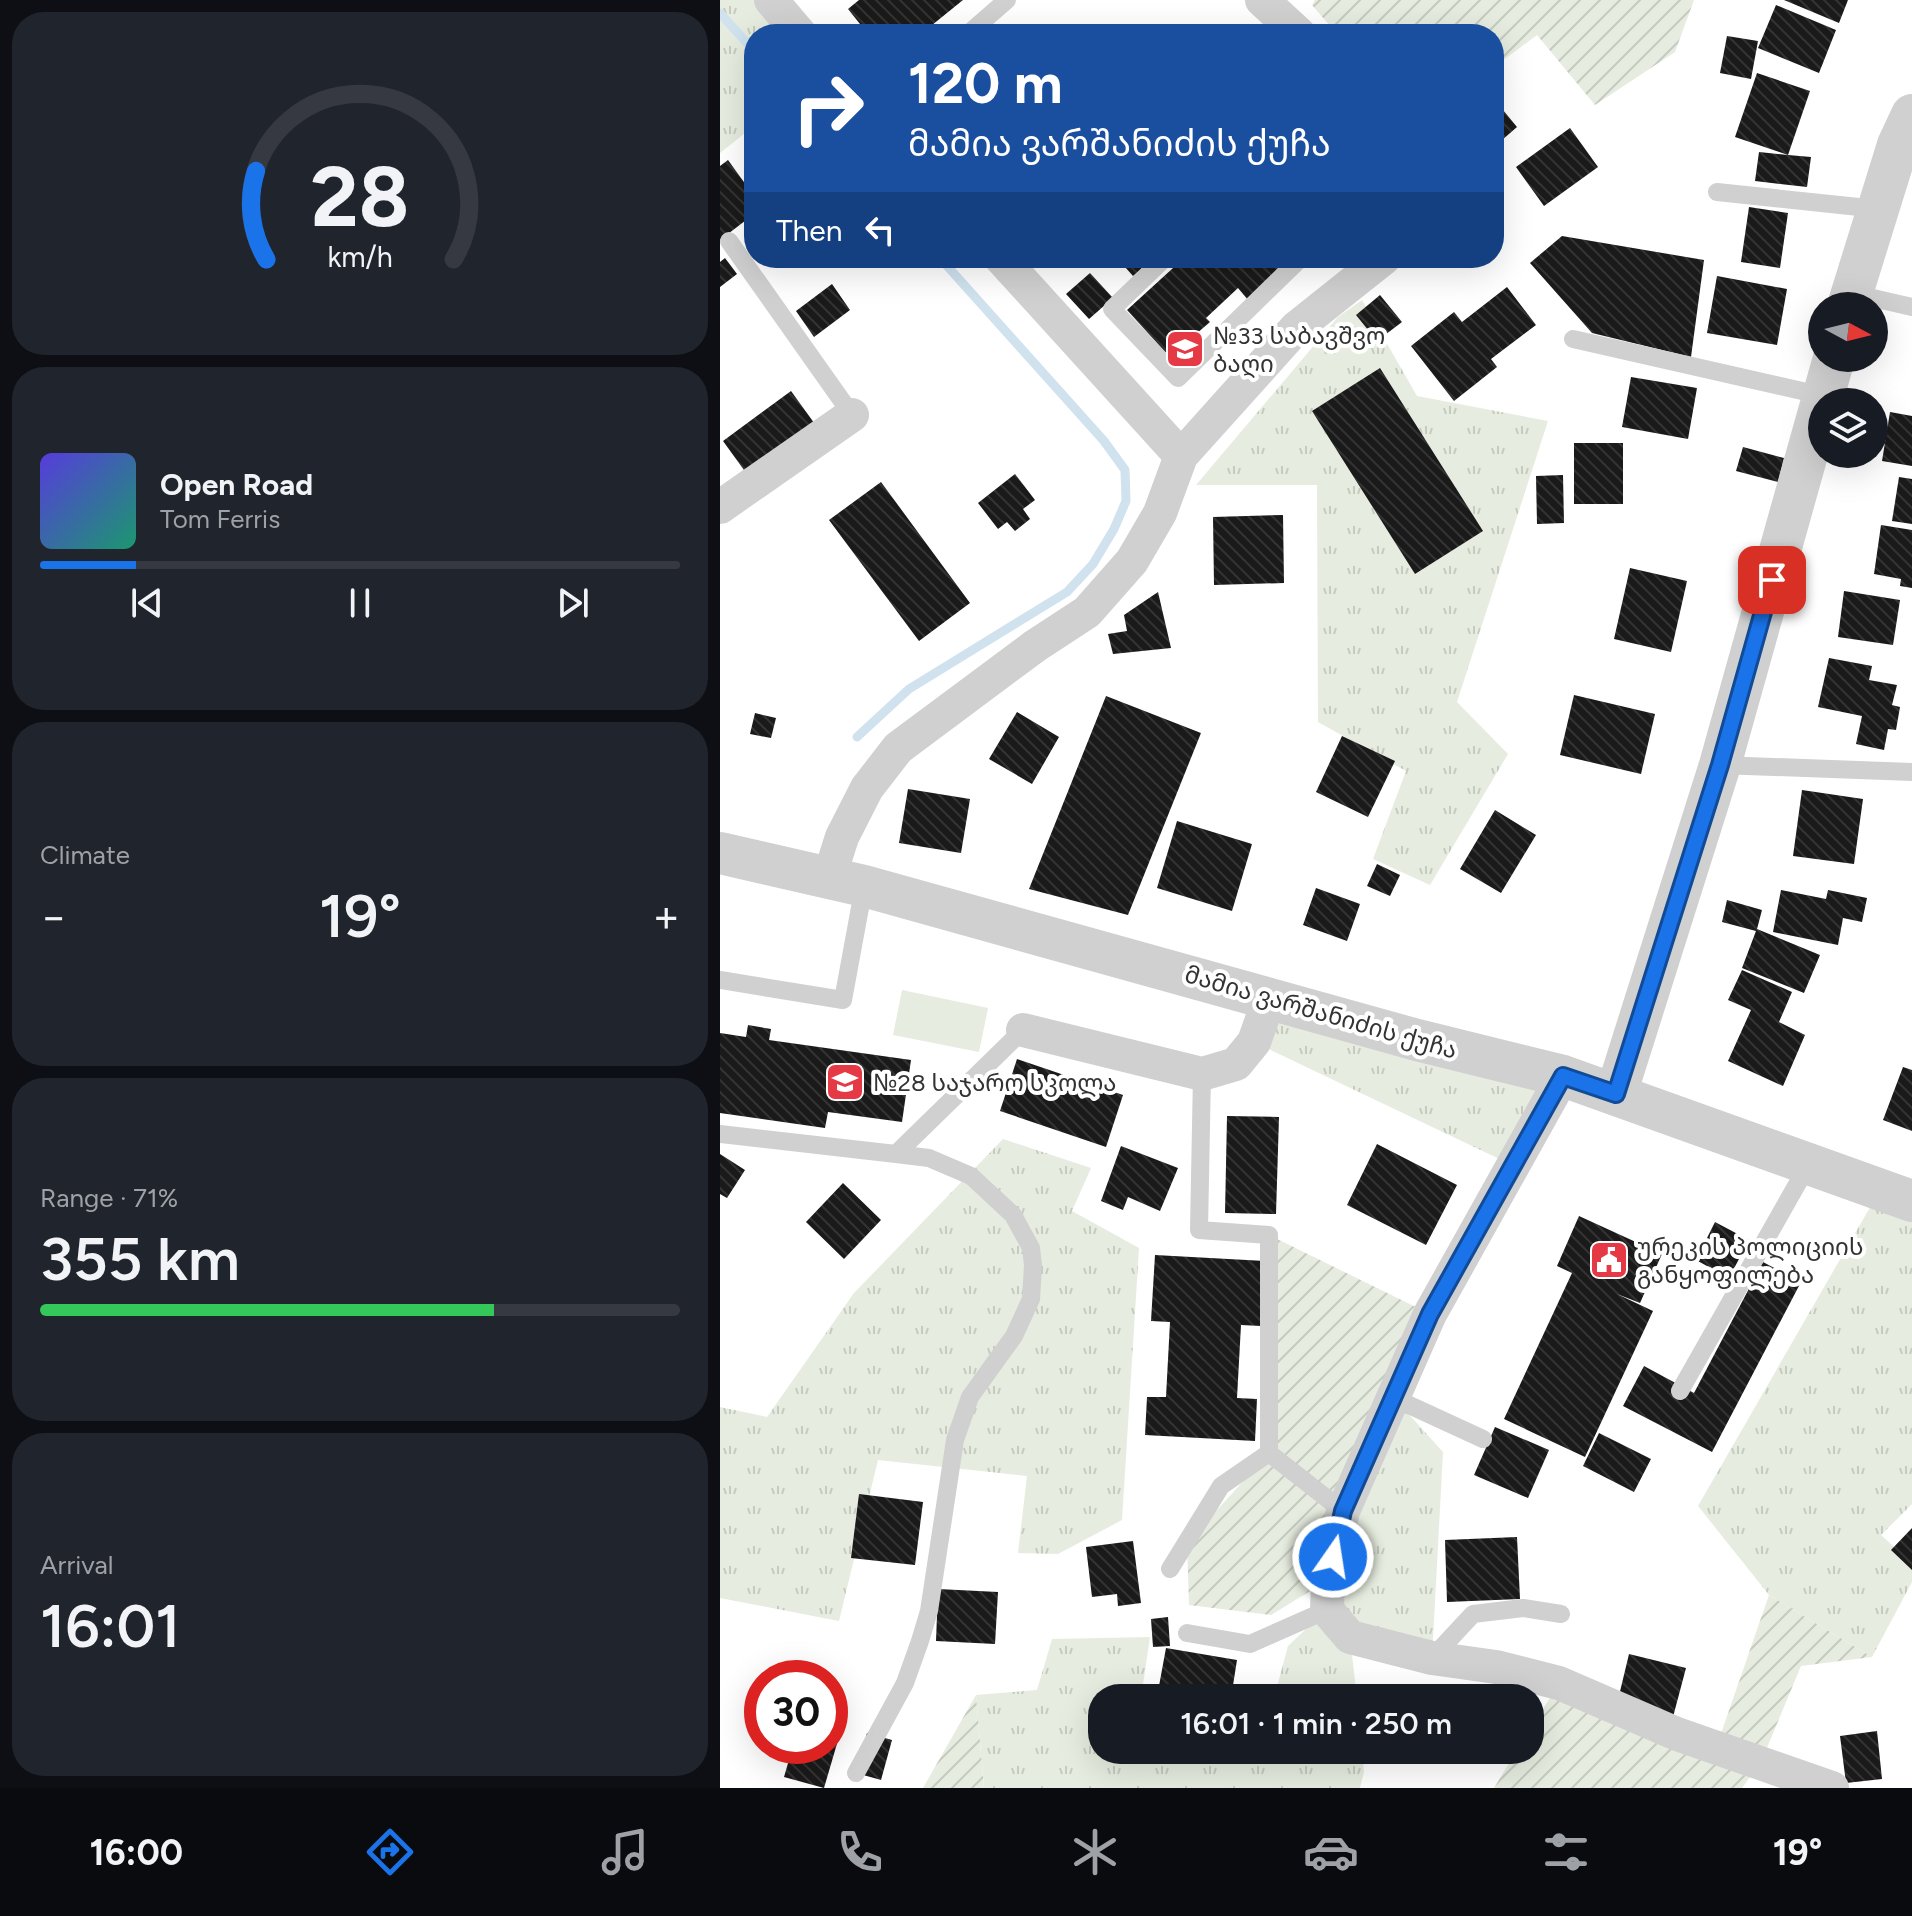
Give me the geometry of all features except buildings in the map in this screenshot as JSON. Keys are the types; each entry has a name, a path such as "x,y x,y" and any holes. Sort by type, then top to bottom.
{"street":[{"path":"771,0 791,24"},
{"path":"1262,0 1288,24"},
{"path":"1852,292 1898,145 1912,115"},
{"path":"1010,268 1181,456"},
{"path":"846,882 842,837 867,788 898,748 1035,646 1087,612 1132,561 1160,513 1181,456 1296,328 1371,268"},
{"path":"1616,1094 1720,765 1829,377"},
{"path":"720,507 852,415"},
{"name":"მამია ვარშანიძის ქუჩა","path":"720,853 846,882 1417,1040 1563,1076 1912,1201"},
{"path":"1023,1030 1202,1074 1236,1064 1254,1042 1270,997"},
{"path":"1563,1076 1430,1314 1343,1511 1328,1580 1327,1610 1350,1637 1432,1658 1496,1667 1559,1683 1677,1734 1832,1788"}],"lane":[{"path":"979,24 1007,0"},
{"path":"1717,192 1878,209"},
{"path":"729,241 744,262"},
{"path":"748,268 852,415"},
{"path":"1155,268 1112,309 1178,378 1291,268"},
{"path":"1888,304 1912,307"},
{"path":"1573,339 1829,377"},
{"path":"1720,765 1912,772"},
{"path":"720,980 843,1000 846,882"},
{"path":"896,1154 1023,1030"},
{"path":"1202,1074 1199,1230 1269,1235 1269,1453"},
{"path":"720,1134 929,1158 971,1176 1013,1215 1031,1248 1031,1299 1014,1336 970,1397 955,1440 929,1611 920,1641 905,1683 856,1773"},
{"path":"1680,1391 1808,1165"},
{"path":"1394,1398 1483,1439"},
{"path":"1269,1453 1343,1511"},
{"path":"1170,1569 1221,1486 1269,1453"},
{"path":"1432,1658 1473,1614 1523,1608 1561,1614"},
{"path":"1187,1633 1250,1644 1327,1610"}],"green space":[{"path":"720,0 767,0 789,24 744,24 744,134 720,153"},
{"path":"1315,0 1694,0 1675,52 1595,105 1537,35 1504,60 1504,24 1328,24 1312,5"},
{"path":"1362,300 1417,396 1548,421 1457,702 1508,754 1430,885 1373,859 1406,771 1318,722 1317,485 1196,485 1338,317"},
{"path":"902,990 988,1008 979,1052 893,1035"},
{"path":"1270,997 1563,1076 1512,1165 1254,1042"},
{"path":"1003,1139 1091,1168 1072,1211 1139,1248 1122,1520 1058,1554 1018,1553 1027,1476 878,1460 839,1621 720,1598 720,1407 767,1417 854,1293"},
{"path":"1880,1190 1912,1201 1912,1504 1881,1535 1912,1563 1912,1582 1872,1657 1769,1595 1698,1506"},
{"path":"1269,1235 1430,1314 1328,1580 1271,1615 1189,1605 1187,1543 1269,1453"},
{"path":"1394,1398 1443,1452 1432,1658 1350,1638 1355,1684 1278,1684 1288,1646 1326,1610"},
{"path":"1769,1595 1872,1657 1801,1666 1761,1762 1742,1788 1494,1788 1509,1764 1544,1764 1544,1707 1559,1683 1716,1748"},
{"path":"1150,1637 1143,1684 1088,1684 1088,1764 1363,1764 1360,1788 984,1788 976,1695 1037,1690 1052,1639"},
{"path":"976,1695 984,1788 923,1788"}],"waterway":[{"path":"720,13 744,40"},
{"path":"857,737 909,689 1067,592 1093,564 1126,501 1125,470 1104,441 949,268"}],"place":[{"name":"№33 საბავშვო ბაღი","path":"1185,349"},
{"name":"№28 საჯარო სკოლა","path":"845,1082"},
{"name":"ურეკის პოლიციის განყოფილება","path":"1609,1260"}],"route":[{"path":"1333,1557 1343,1511 1430,1314 1563,1076 1616,1094 1720,765 1772,580"}]}
